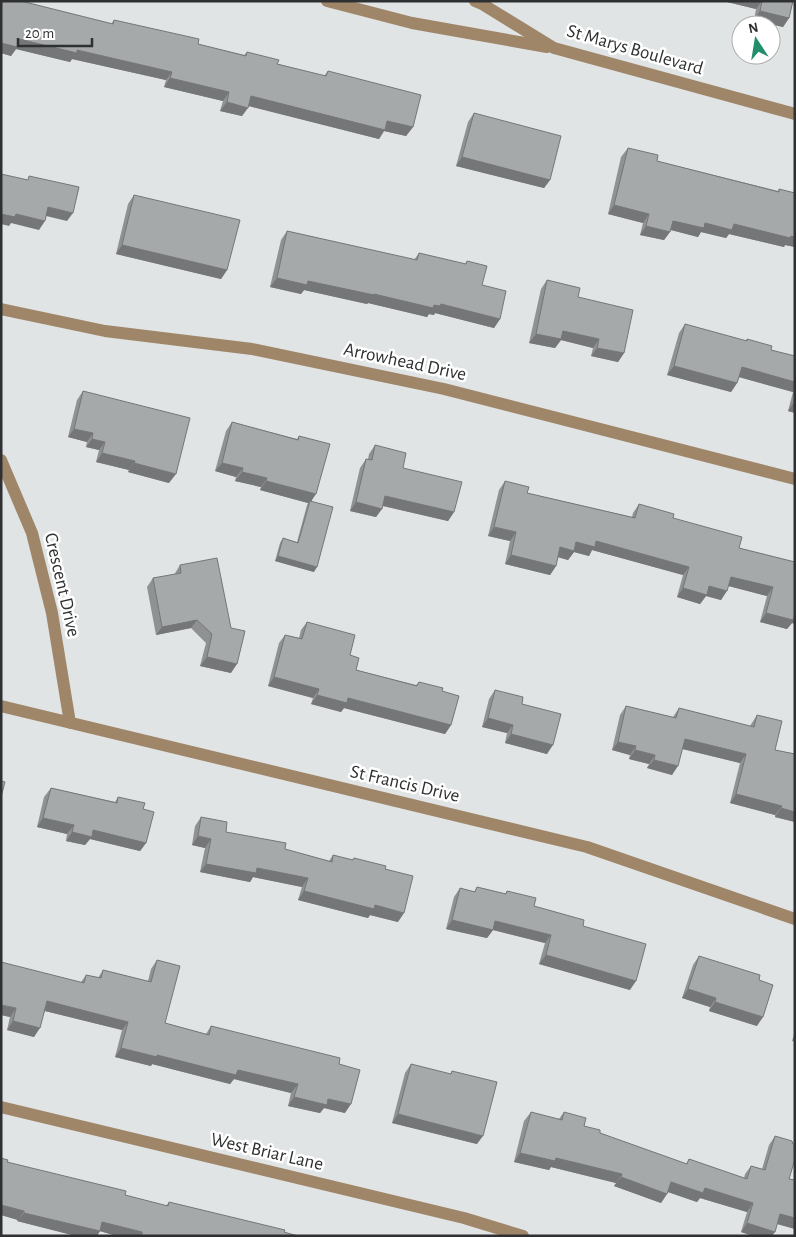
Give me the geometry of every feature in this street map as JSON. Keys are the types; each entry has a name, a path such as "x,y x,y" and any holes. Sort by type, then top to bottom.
{"street":[{"path":"327,1 412,23 554,48"},
{"name":"St Marys Boulevard","path":"475,1 554,48 795,114"},
{"name":"Arrowhead Drive","path":"1,309 105,331 252,349 425,385 795,479"},
{"name":"Crescent Drive","path":"1,460 32,533 52,613 70,723"},
{"name":"St Francis Drive","path":"1,706 587,847 795,919"},
{"name":"West Briar Lane","path":"1,1108 464,1218 523,1236"}],"building":[{"path":"1,1 25,1 113,24 114,20 199,39 198,44 246,56 247,52 279,60 277,64 326,76 328,71 421,95 413,127 387,121 385,130 251,96 248,108 227,102 229,92 170,78 172,72 19,39 17,47 1,43"},
{"path":"762,1 793,1 789,18 760,11"},
{"path":"474,113 561,136 550,180 462,157"},
{"path":"628,148 658,155 657,161 779,192 779,189 795,193 795,237 791,236 790,238 734,224 732,230 705,223 704,228 673,221 670,232 646,226 649,214 614,205"},
{"path":"1,174 28,180 29,176 79,187 73,213 48,207 45,221 16,214 15,217 1,214"},
{"path":"134,195 240,220 227,270 122,245"},
{"path":"287,231 417,260 419,253 466,264 467,261 487,266 482,285 506,291 500,319 441,304 440,306 434,305 433,308 308,281 307,285 277,278"},
{"path":"547,280 580,288 578,297 633,310 624,353 597,348 599,339 563,331 561,339 536,334"},
{"path":"685,324 772,346 771,350 795,356 795,382 742,367 737,383 674,366"},
{"path":"83,391 190,418 176,474 102,453 105,442 92,439 93,433 74,429"},
{"path":"232,422 298,440 299,436 330,444 316,494 266,481 267,478 242,472 243,468 222,463"},
{"path":"375,445 406,453 403,468 462,482 454,512 385,496 382,509 356,502 366,459 372,460"},
{"path":"505,481 529,487 527,493 635,518 639,504 674,514 673,518 742,537 739,548 795,562 795,615 793,620 766,613 773,587 731,577 727,591 709,586 707,595 683,588 689,567 596,541 595,547 576,542 574,551 560,547 556,566 511,555 516,532 494,527"},
{"path":"310,501 333,507 317,567 278,556 283,538 298,543"},
{"path":"217,558 231,628 245,631 237,664 207,657 212,634 197,620 162,627 153,578 181,573 180,565"},
{"path":"307,622 355,635 350,655 359,658 356,670 417,686 419,682 443,688 442,691 459,696 451,725 348,698 347,703 317,695 319,689 274,677 285,635 302,639"},
{"path":"495,690 523,697 522,704 561,714 553,745 511,734 513,725 488,718"},
{"path":"626,706 676,718 679,708 754,727 757,715 782,721 775,750 795,754 795,812 781,808 782,806 736,794 746,754 685,739 678,766 654,760 655,755 635,750 636,746 618,742"},
{"path":"1,781 5,782 1,797"},
{"path":"51,788 117,803 118,797 145,803 143,809 154,812 146,843 93,830 92,837 72,832 74,825 43,818"},
{"path":"201,817 227,822 226,832 286,843 285,849 332,862 333,855 353,860 354,858 386,866 385,869 413,876 404,913 375,905 374,909 304,891 308,878 257,868 256,873 206,864 211,839 198,836"},
{"path":"477,887 506,894 507,891 536,898 534,906 584,920 583,926 646,944 636,981 546,955 551,935 495,921 493,930 452,920 460,888 475,892"},
{"path":"699,956 760,975 759,980 773,985 763,1017 715,1002 716,998 688,989"},
{"path":"157,960 180,966 165,1023 209,1035 211,1026 340,1058 339,1064 360,1070 351,1104 328,1099 327,1105 294,1097 298,1084 238,1070 236,1075 121,1048 128,1022 47,1001 40,1028 13,1021 16,1008 1,1005 1,962 84,983 86,975 101,978 103,970 151,982"},
{"path":"411,1064 451,1074 452,1071 497,1082 483,1136 398,1114"},
{"path":"531,1112 562,1120 564,1112 586,1118 584,1126 600,1130 600,1133 687,1164 689,1159 747,1179 751,1166 765,1170 775,1136 792,1141 795,1144 795,1159 789,1179 795,1180 795,1218 780,1214 775,1232 747,1223 753,1203 705,1188 703,1193 671,1182 667,1194 621,1177 622,1174 556,1158 555,1161 520,1153"},
{"path":"1,1158 8,1160 7,1162 126,1191 125,1195 168,1206 169,1202 285,1230 284,1232 298,1236 146,1236 142,1235 142,1232 102,1222 100,1231 24,1213 24,1211 1,1205"}]}
